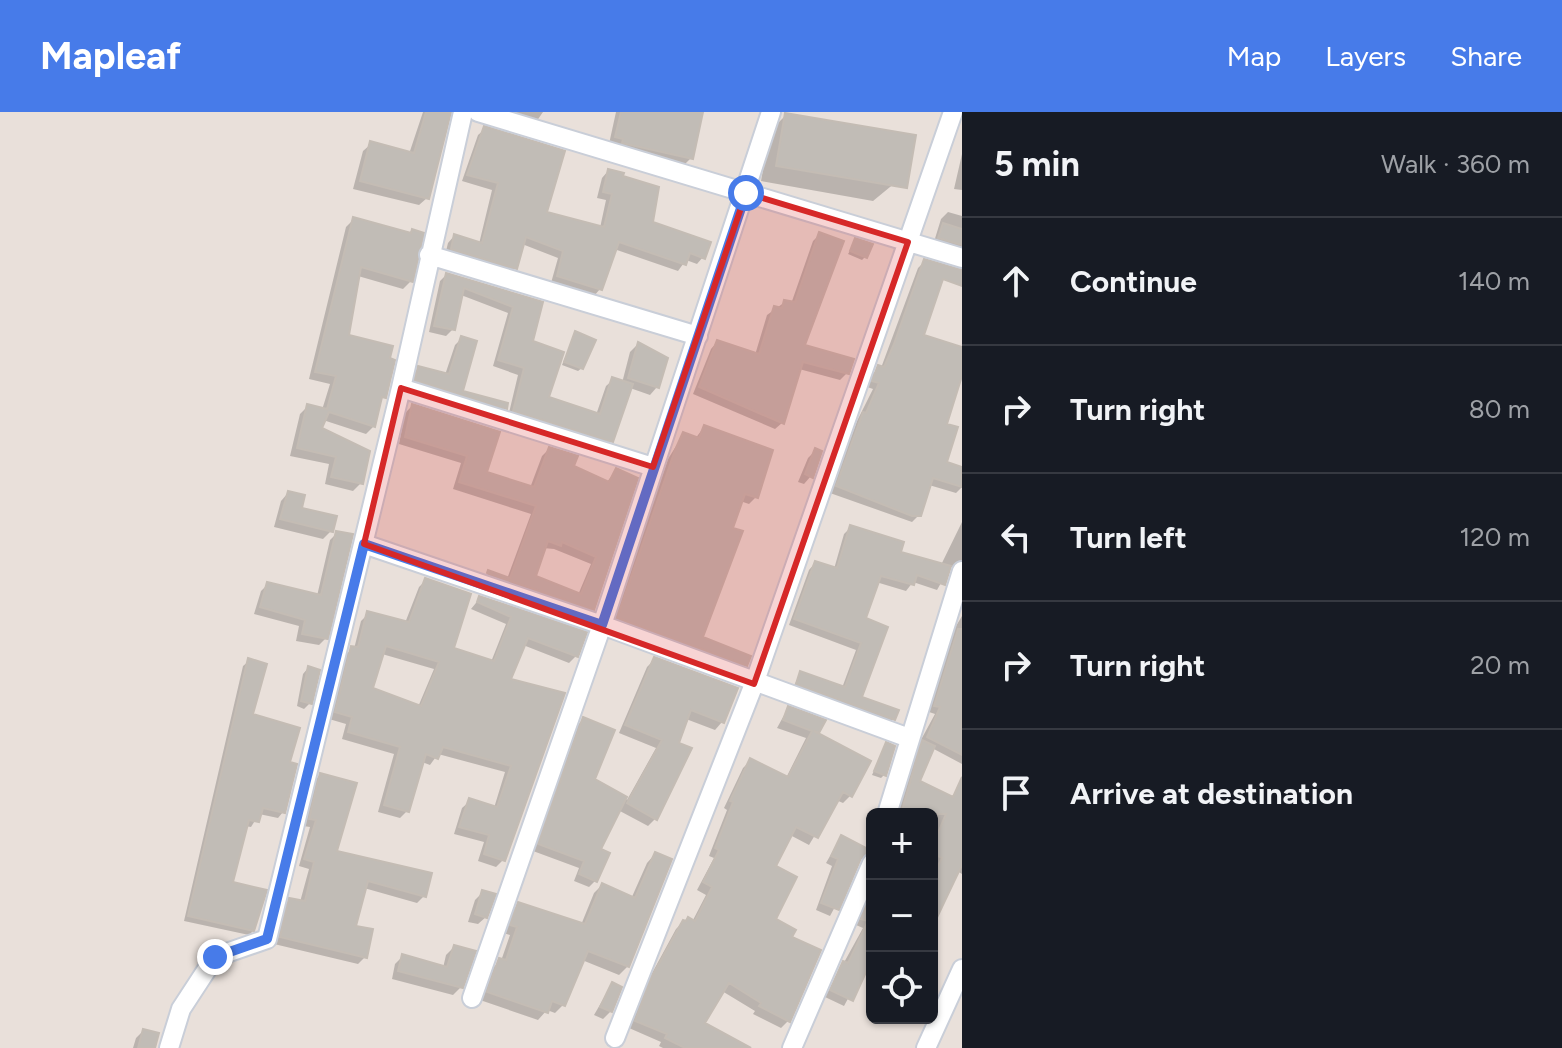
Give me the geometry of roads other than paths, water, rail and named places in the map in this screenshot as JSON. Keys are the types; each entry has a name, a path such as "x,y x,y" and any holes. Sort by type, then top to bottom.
{"street":[{"path":"169,1048 181,1009 215,957 267,939 401,388 463,112"},
{"path":"478,112 962,258"},
{"path":"472,998 602,625 771,112"},
{"path":"615,1038 754,684 953,112"},
{"path":"429,255 698,336"},
{"path":"401,388 653,467"},
{"path":"364,544 602,625 754,684 909,738"},
{"path":"889,808 962,571"},
{"path":"792,1048 866,877"},
{"path":"926,1048 962,969"}]}
